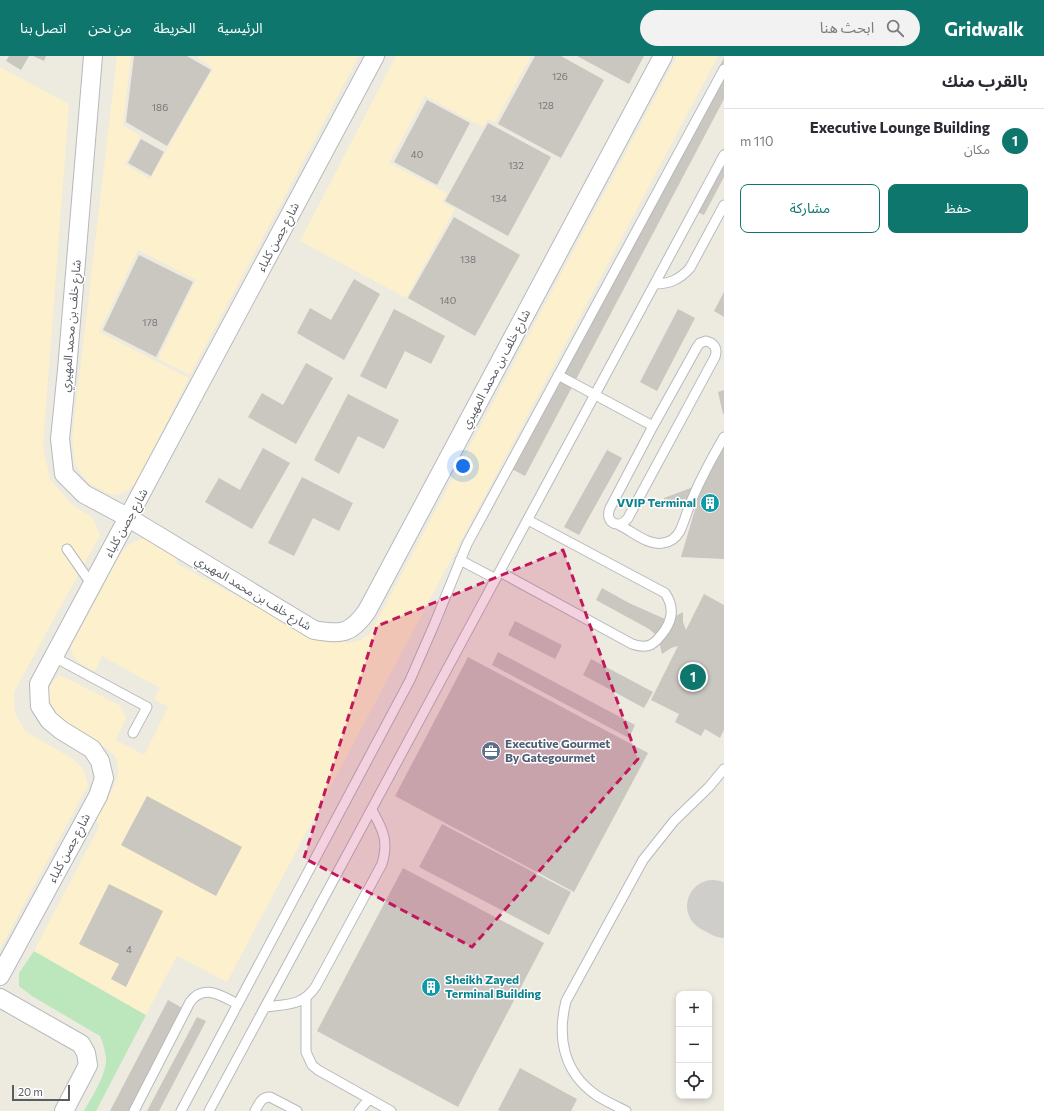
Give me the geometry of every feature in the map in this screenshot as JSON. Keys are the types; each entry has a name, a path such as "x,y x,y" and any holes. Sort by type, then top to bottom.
{"street":[{"name":"شارع خلف بن محمد المهيري","path":"93,56 68,370 60,439 64,474 84,494 129,518 314,630 332,634 348,631 359,622 367,611 663,56"},
{"name":"شارع حِصن كلباء","path":"0,976 98,796 104,778 100,761 92,749 61,730 49,720 40,706 39,684 375,56"},
{"path":"0,998 81,1044 86,1053 88,1065 64,1111"}],"lane":[{"path":"181,1111 410,680 467,544 724,69"},
{"path":"209,1111 724,155"},
{"path":"655,284 662,284 676,280 684,275 690,268 724,205"},
{"path":"724,348 706,341 700,343 697,347 653,426 608,513 609,519 613,524 619,525 642,538 653,542 663,543 672,540 679,532 706,468 724,437"},
{"path":"619,525 624,523 628,518 715,357 717,351 711,342"},
{"path":"558,375 653,426"},
{"path":"460,560 498,576 625,640 640,646 648,646 655,643 668,626 672,616 671,604 665,593 528,520"},
{"path":"67,549 92,585"},
{"path":"54,657 147,707 133,733"},
{"path":"626,1111 596,1095 584,1085 575,1074 563,1046 561,1031 562,1016 566,1001 643,860 674,821 709,787 724,769"},
{"path":"266,1007 299,1002 306,999 312,993 382,864 386,845 381,826 372,810"},
{"path":"134,1111 194,996 200,993 208,992 238,1004"},
{"path":"306,999 306,1052 312,1065 318,1070 391,1111"},
{"path":"255,1111 262,1099 270,1097 297,1111"},
{"path":"359,1111 369,1099"}],"highlighted area":[{"path":"563,550 638,759 472,947 304,858 377,626"}],"green space":[{"path":"34,951 146,1015 96,1111 84,1111 102,1078 106,1064 106,1058 100,1036 32,996 19,986 19,973"}],"sand":[{"path":"117,56 131,56 123,125 141,136 125,164 150,179 213,68 198,58 199,56 359,56 190,375 158,359 196,280 138,250 99,332 189,378 144,468 133,486 123,493 111,495 87,482 75,464 72,438"},
{"path":"396,56 531,56 495,122 488,119 483,127 425,96 389,163 447,193 442,202 455,209 406,298 300,241"},
{"path":"677,56 718,56 227,982 177,956 146,1015 34,951 99,827 96,817 112,790 118,768 117,761 110,751 67,727 52,711 47,699 51,684 60,675 121,706 126,718 116,740 144,755 168,707 154,699 160,688 102,656 95,671 78,662 73,656 71,646 122,551 136,541 142,539 153,540 175,551 177,564 310,635 338,639 347,643 361,640 370,634"},
{"path":"0,67 69,104 43,446 50,479 71,504 93,518 100,535 14,692 15,713 25,731 74,760 84,770 88,785 0,949"}],"building":[{"path":"9,56 29,56 21,70 6,61"},
{"path":"33,56 46,56 44,61"},
{"path":"134,56 187,56 211,70 167,146 126,122"},
{"path":"535,56 561,56 604,80 561,158 498,124"},
{"path":"577,56 644,56 629,84"},
{"path":"724,58 724,99 525,476 508,467"},
{"path":"427,100 470,123 437,185 394,162"},
{"path":"488,123 551,157 508,236 445,201"},
{"path":"141,139 164,152 151,176 128,163"},
{"path":"724,148 724,177 704,215 691,209"},
{"path":"454,217 520,255 475,336 408,298"},
{"path":"139,255 193,282 156,357 103,330"},
{"path":"354,279 380,294 344,360 297,333 310,308 331,320"},
{"path":"724,292 724,317 714,311"},
{"path":"394,309 445,336 431,364 405,351 386,389 360,376"},
{"path":"678,309 695,318 657,391 640,382"},
{"path":"306,363 333,378 296,444 248,417 262,393 283,405"},
{"path":"724,390 724,414 723,414 718,392"},
{"path":"348,394 399,420 384,449 358,436 339,474 314,460"},
{"name":"VVIP Terminal","path":"724,446 724,559 681,557 699,496 665,504 664,498 704,483"},
{"path":"263,448 290,463 252,529 205,502 219,478 240,490"},
{"path":"607,450 622,458 579,535 564,527"},
{"path":"302,477 353,503 339,531 313,518 294,556 268,543"},
{"path":"602,588 629,603 665,619 670,619 683,612 683,622 686,630 704,594 724,605 724,730 720,738 705,729 701,736 675,722 679,714 651,700 678,646 671,648 662,654 656,635 649,629 596,600"},
{"path":"515,621 562,645 555,659 508,635"},
{"path":"498,652 635,725 629,738 492,665"},
{"path":"468,657 648,753 574,892 395,796"},
{"path":"591,659 653,692 644,708 583,675"},
{"path":"147,796 242,847 216,896 121,845"},
{"path":"442,824 571,892 549,935 419,867"},
{"name":"Sheikh Zayed Terminal Building","path":"403,868 544,943 458,1107 317,1031"},
{"path":"109,884 163,911 126,987 111,979 119,964 79,944"},
{"path":"168,1000 184,1009 130,1111 110,1111"},
{"path":"197,1017 206,1021 159,1111 147,1111"},
{"path":"520,1068 577,1099 571,1111 498,1110"}],"taxiway":[{"path":"713,906 724,912"}],"place":[{"name":"VVIP Terminal","path":"710,503"},
{"name":"Executive Lounge Building","path":"693,677"},
{"name":"Executive Gourmet By Gategourmet","path":"491,751"},
{"name":"Sheikh Zayed Terminal Building","path":"431,987"}]}
